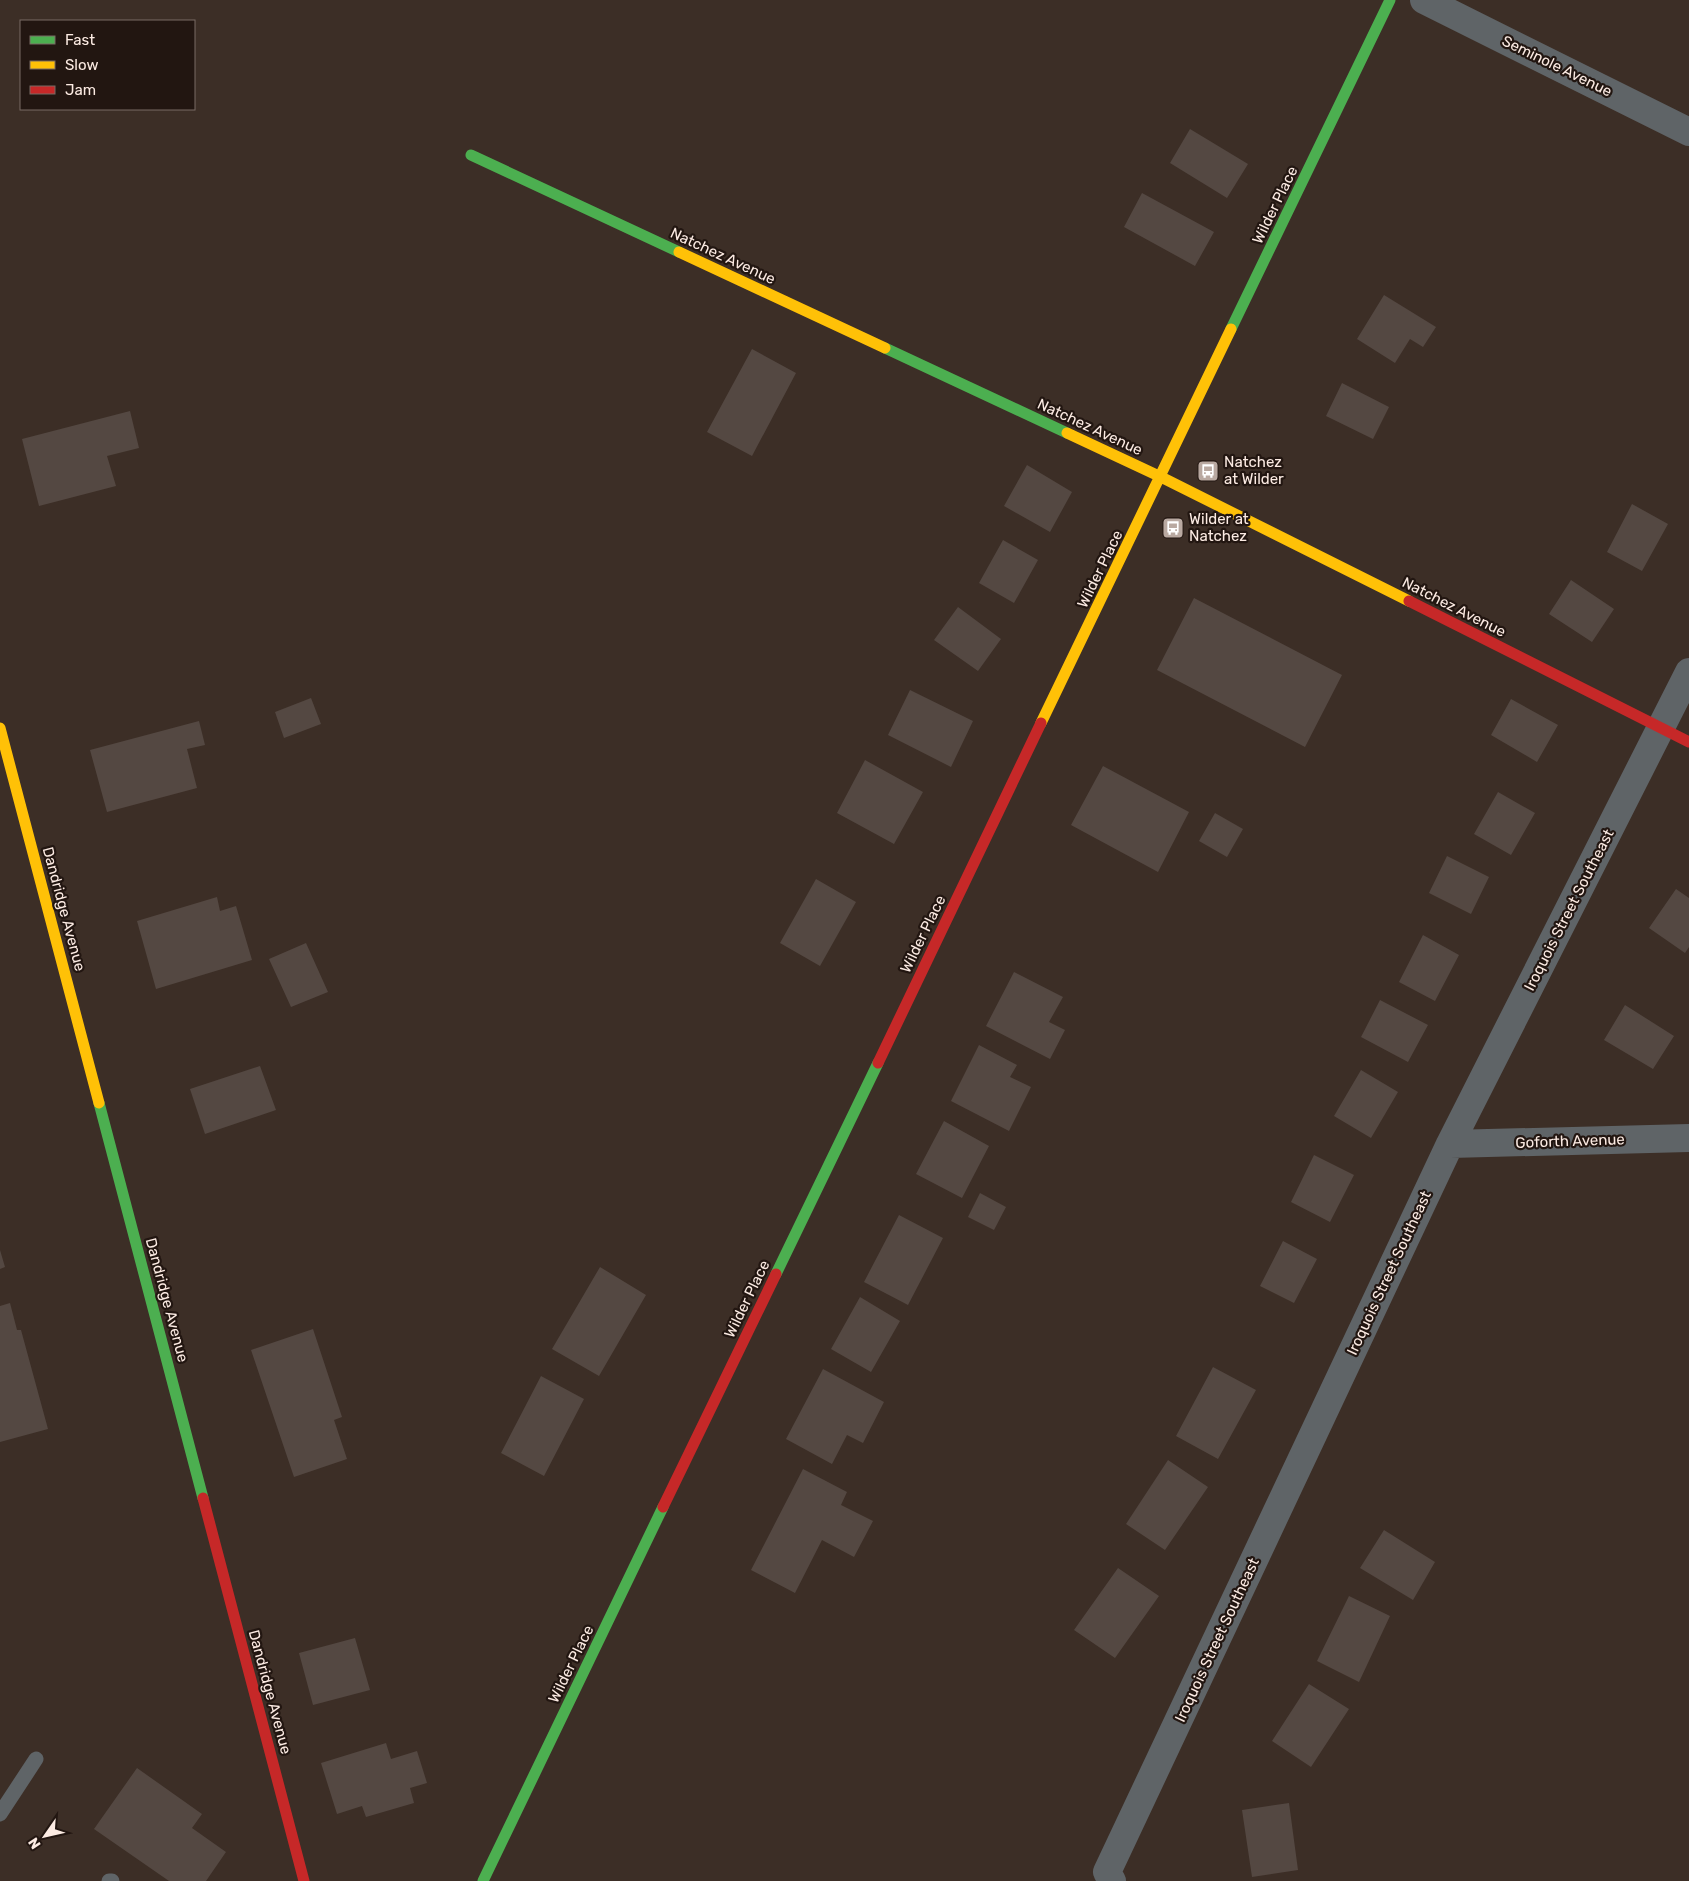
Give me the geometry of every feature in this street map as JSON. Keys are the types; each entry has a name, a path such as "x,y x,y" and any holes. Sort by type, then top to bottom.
{"street":[{"name":"Wilder Place","path":"483,1881 1390,0"},
{"name":"Seminole Avenue","path":"1424,0 1689,132"},
{"name":"Natchez Avenue","path":"471,155 1161,477 1689,742"},
{"name":"Iroquois Street Southeast","path":"1112,1881 1107,1872 1450,1144 1689,672"},
{"name":"Dandridge Avenue","path":"0,728 304,1881"},
{"name":"Goforth Avenue","path":"1450,1144 1689,1138"}],"lane":[{"path":"0,1814 36,1759"}],"building":[{"path":"1190,129 1248,164 1227,198 1170,163"},
{"path":"1142,193 1214,232 1195,266 1124,227"},
{"path":"1384,295 1436,327 1423,347 1410,339 1395,363 1357,339"},
{"path":"752,349 796,373 752,456 707,432"},
{"path":"1342,383 1389,407 1373,439 1326,416"},
{"path":"130,411 139,448 107,456 116,486 39,506 22,439"},
{"path":"1027,465 1072,492 1050,532 1004,506"},
{"path":"1632,504 1668,524 1642,571 1607,552"},
{"path":"1003,540 1038,560 1014,603 979,583"},
{"path":"1571,580 1614,609 1592,642 1549,614"},
{"path":"1194,598 1342,675 1305,747 1157,670"},
{"path":"958,607 1001,639 978,671 934,640"},
{"path":"910,690 973,721 951,767 888,735"},
{"path":"311,698 321,724 284,738 275,712"},
{"path":"1511,699 1558,725 1537,762 1491,735"},
{"path":"199,721 205,745 187,749 197,788 107,812 90,750"},
{"path":"865,760 923,792 894,844 837,813"},
{"path":"1103,766 1189,812 1158,872 1071,825"},
{"path":"1498,792 1535,813 1511,855 1474,834"},
{"path":"1215,813 1243,829 1227,857 1199,841"},
{"path":"1447,856 1489,877 1471,914 1429,893"},
{"path":"816,879 856,902 820,966 780,943"},
{"path":"1676,889 1689,898 1689,947 1685,953 1649,928"},
{"path":"217,897 220,911 236,906 252,960 156,989 137,921"},
{"path":"1423,935 1459,955 1435,1001 1399,982"},
{"path":"306,943 328,992 291,1007 269,959"},
{"path":"1014,972 1063,997 1049,1022 1065,1030 1050,1059 986,1026"},
{"path":"1380,1000 1428,1025 1408,1062 1361,1037"},
{"path":"1625,1005 1674,1036 1653,1069 1604,1040"},
{"path":"979,1045 1017,1065 1010,1077 1031,1087 1009,1131 951,1101"},
{"path":"260,1066 276,1110 205,1134 190,1089"},
{"path":"1361,1070 1398,1092 1371,1138 1334,1116"},
{"path":"944,1121 989,1146 962,1198 916,1174"},
{"path":"1314,1155 1354,1175 1330,1222 1291,1202"},
{"path":"980,1193 1006,1207 994,1230 968,1217"},
{"path":"899,1215 943,1238 908,1305 864,1282"},
{"path":"1283,1241 1317,1259 1294,1303 1260,1286"},
{"path":"0,1250 5,1267 0,1269"},
{"path":"600,1267 646,1295 599,1376 552,1349"},
{"path":"860,1297 900,1321 871,1372 831,1349"},
{"path":"10,1303 17,1330 21,1330 48,1429 0,1442 0,1306"},
{"path":"313,1329 342,1417 334,1420 347,1459 294,1477 251,1350"},
{"path":"1213,1367 1256,1390 1218,1459 1176,1436"},
{"path":"823,1369 884,1402 863,1443 847,1435 832,1464 786,1439"},
{"path":"541,1376 584,1399 544,1476 501,1453"},
{"path":"1168,1460 1208,1487 1165,1550 1126,1524"},
{"path":"803,1469 847,1492 841,1505 873,1521 854,1557 822,1540 795,1593 751,1570"},
{"path":"1384,1530 1435,1562 1413,1600 1360,1568"},
{"path":"1118,1568 1159,1596 1115,1658 1074,1630"},
{"path":"1349,1596 1390,1616 1359,1682 1317,1661"},
{"path":"355,1638 370,1690 313,1705 299,1653"},
{"path":"1309,1684 1349,1709 1311,1767 1272,1741"},
{"path":"386,1743 391,1759 417,1751 427,1783 410,1788 414,1803 366,1817 362,1806 337,1814 321,1763"},
{"path":"137,1768 202,1814 192,1828 226,1852 206,1881 169,1881 94,1829"},
{"path":"1289,1803 1298,1870 1252,1877 1242,1810"}],"traffic: fast":[{"path":"1231,329 1390,0"},
{"path":"471,155 679,252"},
{"path":"885,348 1067,433"},
{"path":"776,1274 878,1063"},
{"path":"99,1103 203,1498"},
{"path":"483,1881 663,1507"}],"traffic: slow":[{"path":"679,252 885,348"},
{"path":"1041,723 1231,329"},
{"path":"1067,433 1161,477 1409,601"},
{"path":"0,728 99,1103"}],"traffic: jam":[{"path":"1409,601 1689,742"},
{"path":"878,1063 1041,723"},
{"path":"663,1507 776,1274"},
{"path":"203,1498 304,1881"}],"place":[{"name":"Natchez at Wilder","path":"1208,471"},
{"name":"Wilder at Natchez","path":"1173,528"}]}
